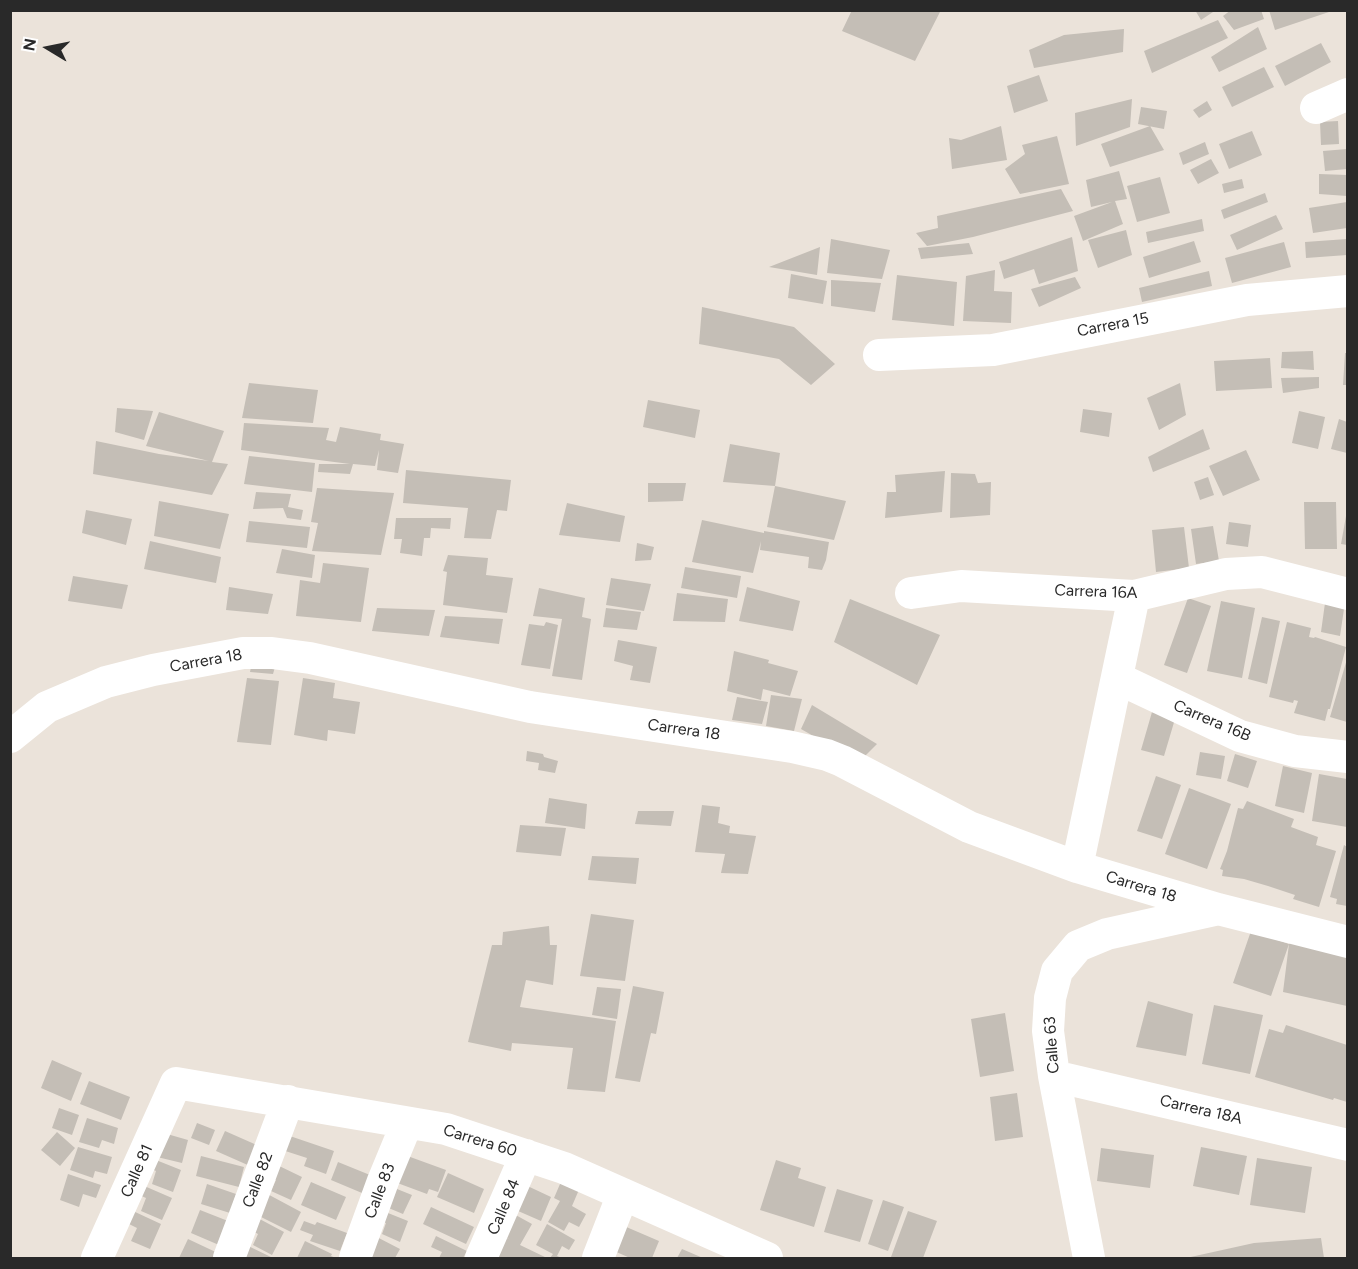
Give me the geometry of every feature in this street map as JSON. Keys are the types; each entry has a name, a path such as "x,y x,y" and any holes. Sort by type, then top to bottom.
{"street":[{"path":"1316,108 1347,94"},
{"name":"Carrera 15","path":"879,356 993,350 1247,300 1347,291"},
{"name":"Carrera 16A","path":"911,593 961,586 1134,596 1226,574 1262,572 1347,594"},
{"path":"1077,867 1134,596"},
{"name":"Carrera 18","path":"10,737 47,707 106,682 243,652 310,658 530,708 792,747 827,755 969,827 1077,867 1218,909 1347,942"},
{"name":"Carrera 16B","path":"1117,678 1240,736 1295,751 1347,757"},
{"name":"Calle 63","path":"1089,1258 1054,1076 1048,1030 1050,998 1057,971 1078,946 1107,934 1218,909"},
{"name":"Carrera 18A","path":"1054,1076 1347,1144"},
{"name":"Carrera 60","path":"176,1083 446,1129 564,1168 623,1194 729,1250 767,1258"},
{"name":"Calle 81","path":"104,1256 176,1083"},
{"name":"Calle 82","path":"229,1258 288,1101"},
{"name":"Calle 83","path":"355,1258 407,1123"},
{"name":"Calle 84","path":"481,1258 526,1155"},
{"path":"598,1258 623,1194"}],"building":[{"path":"852,10 941,10 915,61 842,31"},
{"path":"1195,10 1216,10 1201,20"},
{"path":"1231,10 1261,10 1264,19 1234,30 1223,16"},
{"path":"1269,10 1332,10 1332,11 1275,30"},
{"path":"1218,20 1228,38 1152,73 1144,51"},
{"path":"1258,27 1267,49 1219,72 1211,57"},
{"path":"1124,29 1123,52 1034,68 1029,50 1064,35"},
{"path":"1321,43 1331,62 1285,86 1275,66"},
{"path":"1264,67 1274,87 1232,107 1222,87"},
{"path":"1039,75 1048,101 1014,113 1007,86"},
{"path":"1132,99 1130,127 1076,146 1075,113"},
{"path":"1207,101 1212,110 1199,118 1193,110"},
{"path":"1141,107 1167,111 1164,129 1138,124"},
{"path":"1338,121 1339,144 1321,145 1320,122"},
{"path":"1001,126 1007,160 952,169 949,138 961,140"},
{"path":"1150,126 1164,150 1110,167 1101,144"},
{"path":"1252,131 1262,155 1229,169 1219,144"},
{"path":"1057,136 1069,184 1020,194 1005,169 1025,154 1022,145"},
{"path":"1205,142 1209,154 1183,165 1179,153"},
{"path":"1347,149 1347,169 1325,171 1323,151"},
{"path":"1211,159 1219,173 1198,184 1190,170"},
{"path":"1119,171 1127,199 1115,201 1123,224 1083,241 1074,216 1112,202 1091,207 1086,180"},
{"path":"1319,174 1347,175 1347,196 1319,194"},
{"path":"1160,177 1170,213 1137,222 1127,186"},
{"path":"1242,179 1244,188 1224,193 1222,184"},
{"path":"1061,189 1073,211 973,237 927,246 916,233 938,228 937,216"},
{"path":"1265,193 1268,202 1224,219 1221,210"},
{"path":"1347,202 1347,228 1313,233 1309,208"},
{"path":"1276,215 1283,229 1237,250 1230,235"},
{"path":"1202,219 1204,231 1148,243 1146,232"},
{"path":"1126,230 1132,255 1098,268 1088,240"},
{"path":"1072,237 1078,271 1039,284 1034,269 1004,279 999,262"},
{"path":"831,239 890,250 882,279 827,273"},
{"path":"1347,239 1347,255 1306,258 1305,242"},
{"path":"1194,241 1201,262 1149,278 1143,257"},
{"path":"1284,242 1291,267 1232,283 1225,258"},
{"path":"969,243 973,254 921,259 918,248"},
{"path":"820,247 817,275 769,267"},
{"path":"995,270 994,291 1012,292 1011,323 963,321 966,276"},
{"path":"1209,271 1212,286 1142,302 1139,288"},
{"path":"791,274 827,281 823,304 788,298"},
{"path":"897,275 957,282 954,326 892,320"},
{"path":"1075,277 1081,288 1039,307 1031,289"},
{"path":"831,280 881,283 875,312 831,306"},
{"path":"702,307 794,327 835,364 811,385 779,359 699,344"},
{"path":"1313,351 1314,370 1281,368 1282,352"},
{"path":"1345,353 1347,353 1347,385 1343,385"},
{"path":"1270,358 1272,388 1216,391 1214,361"},
{"path":"1319,377 1319,388 1283,393 1281,378"},
{"path":"249,383 318,390 313,423 242,418"},
{"path":"1180,383 1186,415 1159,430 1147,398"},
{"path":"648,400 700,410 695,438 643,427"},
{"path":"117,408 153,411 144,440 115,432"},
{"path":"1083,409 1112,413 1109,437 1080,432"},
{"path":"1299,411 1325,417 1318,449 1292,443"},
{"path":"159,412 224,431 212,462 228,464 212,495 93,474 96,441 159,454 209,461 146,446"},
{"path":"1339,419 1347,422 1347,453 1331,449"},
{"path":"244,423 329,428 326,440 336,442 340,427 381,434 380,440 404,444 398,473 377,470 379,450 375,466 353,464 350,474 318,472 319,464 350,464 241,450"},
{"path":"1203,429 1210,449 1153,472 1148,457"},
{"path":"730,444 780,453 775,486 723,482"},
{"path":"1246,450 1260,480 1223,496 1209,466"},
{"path":"249,456 315,463 312,492 244,484"},
{"path":"406,470 511,480 507,511 497,510 491,539 464,538 468,508 403,503"},
{"path":"945,471 942,512 885,518 887,492 896,492 895,475"},
{"path":"951,473 975,474 978,483 991,482 990,515 950,518"},
{"path":"1208,477 1214,495 1200,500 1194,482"},
{"path":"648,483 686,483 683,501 648,502"},
{"path":"775,486 846,501 834,540 767,527"},
{"path":"317,488 394,493 381,555 312,551 318,523 311,522"},
{"path":"256,492 291,494 288,507 303,510 301,520 287,518 283,508 253,509"},
{"path":"159,501 229,514 220,549 154,536"},
{"path":"1304,502 1336,502 1337,549 1305,549"},
{"path":"567,503 625,516 620,542 559,535"},
{"path":"86,510 132,519 126,545 82,533"},
{"path":"1347,516 1347,545 1341,544"},
{"path":"396,518 451,518 450,529 431,528 430,538 424,538 422,556 400,553 402,539 394,539"},
{"path":"702,520 764,533 764,531 829,542 826,560 822,570 808,568 809,557 760,550 761,541 753,573 692,562"},
{"path":"249,521 310,527 307,548 246,542"},
{"path":"1229,522 1251,525 1248,547 1226,544"},
{"path":"1213,526 1219,561 1196,564 1191,529"},
{"path":"1184,527 1189,568 1156,572 1152,530"},
{"path":"150,541 221,557 216,583 144,569"},
{"path":"637,543 654,547 651,560 635,561"},
{"path":"282,549 315,555 312,578 276,573"},
{"path":"448,555 488,558 486,575 513,578 507,613 443,605 447,572 443,571"},
{"path":"323,563 369,568 361,622 296,616 300,580 320,583"},
{"path":"685,567 741,576 737,598 681,588"},
{"path":"73,576 128,585 122,609 68,601"},
{"path":"611,578 651,584 644,611 606,605"},
{"path":"229,587 273,594 268,614 226,610"},
{"path":"747,587 800,601 793,631 739,621"},
{"path":"539,588 585,598 582,617 591,619 582,680 552,676 562,619 533,616"},
{"path":"677,593 728,599 725,622 673,621"},
{"path":"1188,598 1211,606 1187,673 1164,665"},
{"path":"850,599 940,635 917,685 834,642"},
{"path":"1221,601 1255,608 1242,678 1207,671"},
{"path":"1325,603 1344,609 1340,636 1321,632"},
{"path":"377,608 435,610 429,636 372,631"},
{"path":"606,608 641,612 637,630 603,627"},
{"path":"445,616 503,619 499,644 440,637"},
{"path":"1262,617 1280,621 1267,684 1248,679"},
{"path":"546,622 558,625 550,669 521,665 529,624 544,626"},
{"path":"1287,622 1311,628 1309,637 1346,647 1325,721 1294,713 1298,701 1294,700 1293,703 1269,697"},
{"path":"618,640 657,647 650,683 630,680 633,666 614,661"},
{"path":"734,651 769,660 768,663 798,671 790,696 763,689 761,700 727,691"},
{"path":"253,657 277,660 273,674 250,672"},
{"path":"1347,659 1347,722 1330,717"},
{"path":"247,678 279,681 271,745 237,742"},
{"path":"303,678 335,683 333,698 360,702 355,734 328,730 327,741 294,735"},
{"path":"771,695 802,699 794,731 766,726"},
{"path":"737,697 768,702 762,724 732,720"},
{"path":"812,705 877,744 859,762 801,729"},
{"path":"1152,712 1175,719 1164,756 1141,750"},
{"path":"527,751 543,754 544,757 558,761 555,773 538,770 539,763 526,761"},
{"path":"1200,752 1225,756 1221,779 1196,775"},
{"path":"1235,754 1257,761 1248,788 1227,781"},
{"path":"1283,766 1312,773 1304,813 1275,806"},
{"path":"1319,774 1347,779 1347,827 1312,821"},
{"path":"1156,776 1181,785 1162,839 1137,831"},
{"path":"1189,788 1231,804 1207,869 1165,854"},
{"path":"549,798 587,804 585,829 545,823"},
{"path":"1247,801 1294,819 1291,827 1318,837 1316,845 1336,851 1319,907 1293,899 1295,895 1268,886 1222,876 1223,870 1220,869 1238,808 1243,809"},
{"path":"702,805 720,807 718,823 730,826 729,833 756,836 748,874 721,873 725,854 695,852"},
{"path":"638,811 674,811 671,826 635,824"},
{"path":"520,825 566,828 561,856 516,852"},
{"path":"1344,845 1347,847 1347,906 1336,904 1337,899 1330,897"},
{"path":"592,856 639,858 636,884 588,880"},
{"path":"591,914 634,920 625,981 580,976"},
{"path":"549,926 550,945 557,945 553,985 526,980 520,1007 616,1021 605,1092 567,1089 573,1048 512,1043 511,1051 468,1042 492,945 502,945 503,932"},
{"path":"1251,931 1289,944 1271,996 1233,983"},
{"path":"1295,940 1347,952 1347,1006 1283,992 1289,944"},
{"path":"633,986 664,992 656,1034 651,1033 640,1082 615,1078"},
{"path":"597,987 621,989 617,1019 592,1015"},
{"path":"1148,1001 1193,1014 1186,1056 1136,1047"},
{"path":"1214,1005 1263,1015 1250,1074 1202,1064"},
{"path":"1005,1013 1014,1071 980,1077 971,1019"},
{"path":"1286,1025 1347,1045 1347,1102 1255,1077 1269,1029 1283,1033"},
{"path":"52,1060 82,1073 71,1101 41,1088"},
{"path":"89,1081 130,1097 121,1120 80,1104"},
{"path":"1017,1093 1023,1137 995,1141 990,1097"},
{"path":"59,1108 79,1115 72,1135 52,1128"},
{"path":"87,1118 118,1128 114,1144 102,1140 99,1148 79,1142"},
{"path":"197,1123 215,1130 209,1145 191,1138"},
{"path":"225,1131 259,1146 250,1166 216,1151"},
{"path":"57,1132 75,1148 60,1166 41,1150"},
{"path":"160,1132 188,1140 182,1163 153,1156"},
{"path":"281,1133 334,1151 326,1174 304,1166 307,1158 276,1148"},
{"path":"78,1147 112,1157 107,1174 95,1171 93,1178 70,1170"},
{"path":"1201,1147 1247,1156 1239,1195 1193,1186"},
{"path":"1101,1148 1154,1155 1150,1188 1097,1181"},
{"path":"402,1154 446,1170 438,1192 429,1189 427,1194 392,1181"},
{"path":"201,1156 244,1167 239,1187 196,1176"},
{"path":"151,1158 181,1170 173,1192 152,1184 156,1171 147,1167"},
{"path":"1257,1158 1312,1167 1305,1213 1250,1205"},
{"path":"776,1160 801,1168 798,1178 826,1187 814,1227 760,1210"},
{"path":"338,1162 370,1175 362,1193 331,1180"},
{"path":"273,1163 302,1177 291,1200 271,1191 276,1180 267,1175"},
{"path":"448,1173 484,1189 474,1213 437,1197"},
{"path":"68,1174 101,1185 96,1198 83,1194 79,1207 60,1200"},
{"path":"563,1177 581,1185 572,1206 586,1214 579,1227 569,1222 564,1231 548,1222 560,1201 554,1198"},
{"path":"311,1182 346,1197 336,1220 301,1205"},
{"path":"519,1182 551,1197 541,1221 509,1207"},
{"path":"207,1184 236,1194 230,1213 201,1204"},
{"path":"142,1185 172,1198 162,1220 141,1211 146,1198 137,1194"},
{"path":"387,1185 412,1195 403,1214 379,1204"},
{"path":"837,1189 873,1200 860,1242 824,1232"},
{"path":"260,1190 301,1212 291,1232 259,1216"},
{"path":"883,1200 904,1207 888,1251 868,1244"},
{"path":"431,1207 474,1227 466,1244 423,1224"},
{"path":"378,1209 408,1221 400,1242 382,1234 386,1223 375,1219"},
{"path":"200,1210 228,1221 219,1245 191,1233"},
{"path":"133,1211 161,1224 150,1249 131,1241 137,1228 127,1223"},
{"path":"908,1211 937,1221 923,1258 891,1257"},
{"path":"512,1213 532,1224 520,1245 547,1258 491,1258 502,1236 511,1240 501,1235"},
{"path":"254,1216 284,1232 272,1255 253,1245 258,1234 247,1228"},
{"path":"304,1221 315,1225 317,1222 347,1233 340,1251 310,1241 313,1235 300,1230"},
{"path":"547,1224 575,1240 569,1250 562,1246 557,1256 562,1258 550,1258 553,1254 536,1245"},
{"path":"624,1226 659,1241 652,1258 630,1258 612,1250"},
{"path":"371,1234 400,1249 395,1258 370,1258"},
{"path":"436,1236 467,1251 463,1258 439,1258 442,1252 431,1247"},
{"path":"1321,1238 1324,1258 1186,1258 1254,1243"},
{"path":"188,1239 222,1255 220,1258 179,1258"},
{"path":"305,1241 332,1254 331,1256 336,1258 297,1258"},
{"path":"240,1242 273,1258 231,1258"},
{"path":"682,1249 703,1258 677,1258"}]}
